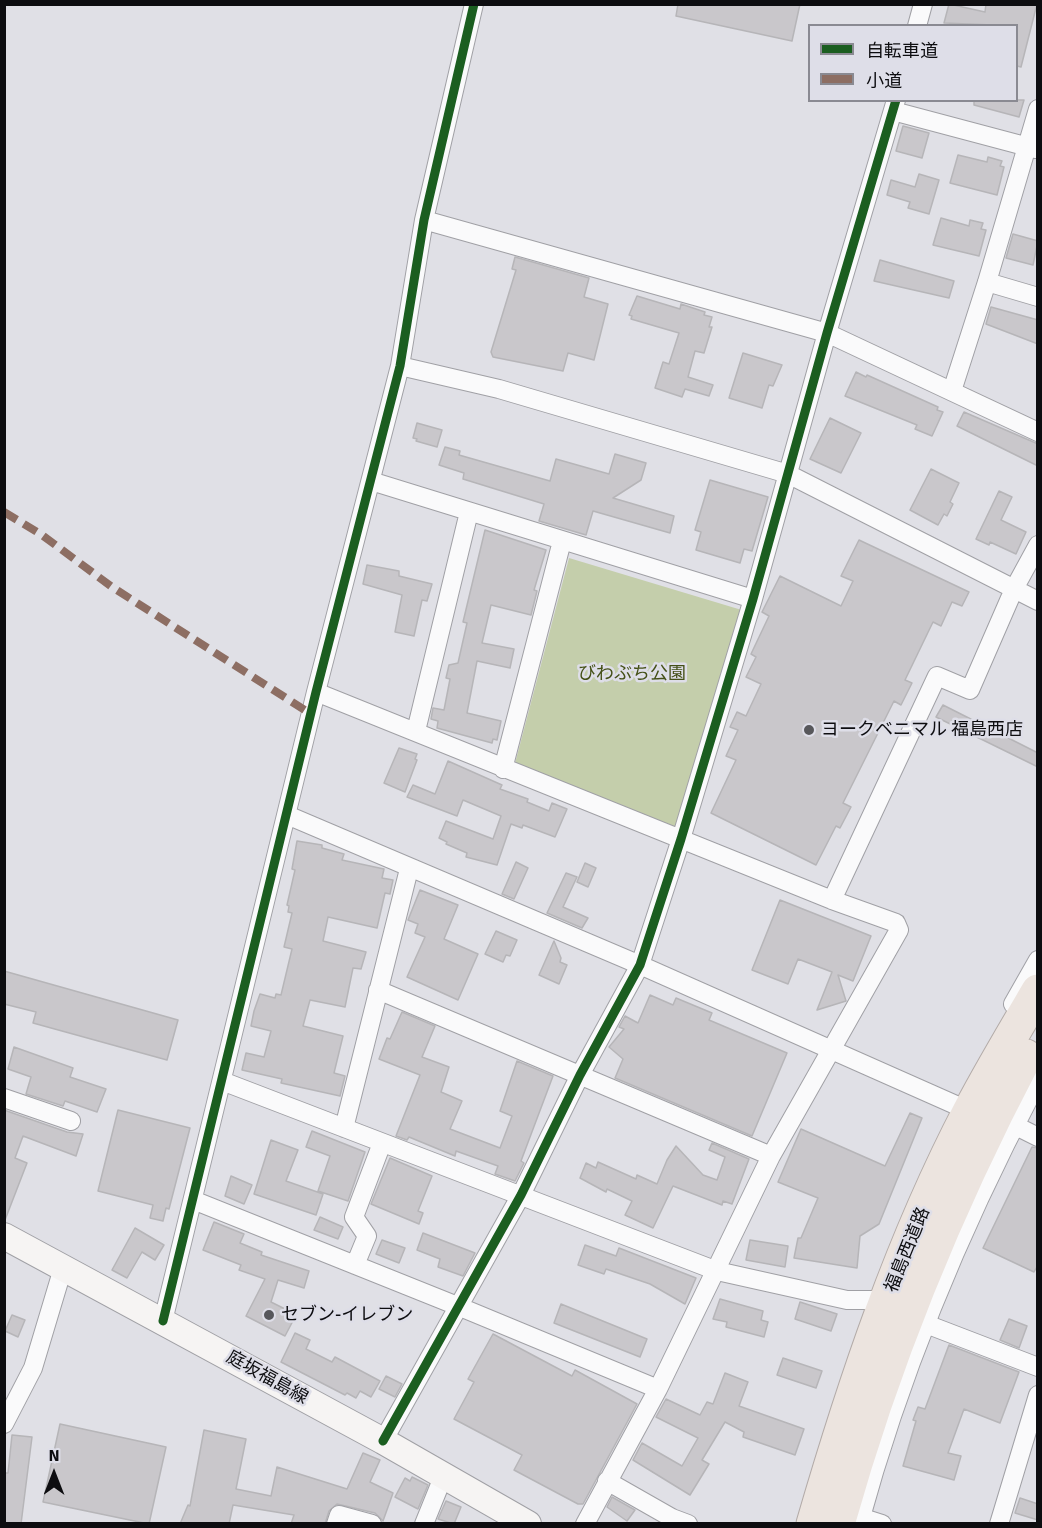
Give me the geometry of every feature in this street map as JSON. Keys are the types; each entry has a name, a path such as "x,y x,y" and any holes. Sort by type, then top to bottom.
{"highway":[{"name":"福島西道路","path":"852,1521 842,1467 872,1338 917,1225 969,1111 1038,991"},
{"name":"福島西道路","path":"813,1524 842,1467 888,1361 928,1260 983,1138 1038,1032"}],"main road":[{"name":"庭坂福島線","path":"4,1236 382,1441 528,1524"}],"street":[{"path":"163,1321 316,692 400,366 424,220 474,4"},
{"path":"918,24 923,4"},
{"path":"382,1441 460,1307 521,1195 580,1076 640,965 681,839 753,599 826,333 894,106 1032,148"},
{"path":"952,391 1032,148 1038,109"},
{"path":"424,220 826,333 1038,432"},
{"path":"987,282 1038,297"},
{"path":"400,366 510,392 788,474 1038,601"},
{"path":"370,481 753,599"},
{"path":"416,731 469,512"},
{"path":"503,769 562,541"},
{"path":"832,900 937,676 970,690 1014,589 1038,545"},
{"path":"316,692 416,731 503,769 832,900 896,923 899,930 771,1156 658,1389 585,1524"},
{"path":"287,815 640,965 958,1106"},
{"path":"344,1128 410,868"},
{"path":"800,1524 821,1449 902,1230 958,1106 1038,960"},
{"path":"378,990 771,1156"},
{"path":"222,1081 717,1271 847,1300 875,1300"},
{"path":"882,1524 852,1521 896,1400 980,1194 1038,1081"},
{"path":"4,1098 71,1121"},
{"path":"1014,1125 1038,1137"},
{"path":"355,1265 368,1236 354,1217 382,1143"},
{"path":"193,1200 658,1389"},
{"path":"4,1424 33,1368 63,1268"},
{"path":"926,1324 1038,1367"},
{"path":"999,1524 1033,1422 1038,1395"},
{"path":"424,1524 443,1477"},
{"path":"607,1481 672,1518 688,1524"},
{"path":"336,1524 339,1515 372,1524"}],"green space":[{"name":"びわぶち公園","path":"569,558 745,611 680,836 513,771"}],"building":[{"path":"678,4 800,4 792,41 676,16"},
{"path":"949,4 985,12 986,4 1037,4 1021,67 1018,66 1018,24 944,23"},
{"path":"1024,100 1019,117 974,105 974,102"},
{"path":"903,126 929,133 922,158 896,151"},
{"path":"958,155 987,162 988,157 1002,161 1000,166 1004,167 997,195 950,183"},
{"path":"919,174 939,180 929,214 908,208 910,202 887,195 891,180 915,187"},
{"path":"941,218 969,226 970,220 983,223 981,229 986,230 979,256 933,245"},
{"path":"1013,234 1038,241 1033,265 1006,258"},
{"path":"515,257 589,278 584,297 608,304 594,360 568,353 563,371 493,357 491,352 516,270 512,269"},
{"path":"880,260 954,281 949,298 874,281"},
{"path":"637,296 680,309 681,304 705,312 704,315 712,317 709,327 712,327 704,353 695,351 688,377 713,385 709,396 685,389 682,397 655,388 663,362 669,364 679,333 631,319 632,316 629,315"},
{"path":"991,307 1038,320 1038,344 986,324"},
{"path":"743,353 782,365 773,386 769,385 762,408 729,398"},
{"path":"856,372 938,407 937,410 943,412 932,436 915,429 917,425 845,396"},
{"path":"964,412 1038,444 1038,466 957,426"},
{"path":"830,418 861,433 841,473 810,459"},
{"path":"417,423 442,430 437,447 413,438"},
{"path":"445,447 460,451 459,455 550,481 556,459 609,474 615,454 646,463 641,480 613,498 674,516 670,533 593,511 586,535 539,521 544,504 463,479 464,473 439,465"},
{"path":"931,469 959,483 950,502 953,504 947,516 944,514 938,525 910,510"},
{"path":"710,480 768,497 752,551 744,549 740,563 696,550 701,532 695,530"},
{"path":"999,491 1012,497 1001,520 1026,532 1016,554 990,542 989,545 976,539"},
{"path":"485,530 546,550 534,590 537,591 531,615 491,605 482,643 514,649 510,668 477,661 467,713 501,721 497,740 493,739 492,743 437,728 438,721 431,719 433,708 444,710 450,679 446,678 449,665 458,663 467,623 463,622"},
{"name":"ヨークベニマル 福島西店","path":"859,540 969,592 962,606 952,602 941,626 933,622 905,680 912,683 901,705 894,701 843,803 851,807 840,828 836,826 816,865 711,813 736,760 726,756 738,730 730,727 737,712 746,716 761,684 746,677 756,657 751,654 769,616 762,612 780,576 841,606 853,581 841,576"},
{"path":"367,565 399,571 399,576 432,584 427,601 422,600 414,636 395,632 402,595 363,584"},
{"path":"943,705 1038,753 1038,767 936,717"},
{"path":"399,748 417,754 415,759 417,760 405,792 384,783"},
{"path":"448,761 502,785 500,789 528,799 527,802 549,811 552,803 567,809 555,837 523,825 522,828 511,824 497,865 466,857 467,853 446,844 447,842 439,838 446,821 493,839 501,816 463,800 457,816 407,797 413,785 435,794"},
{"path":"297,841 322,845 322,848 344,854 342,860 384,869 382,878 393,880 390,894 385,893 377,928 328,917 323,941 366,952 361,969 353,968 345,1007 310,1000 303,1026 343,1036 334,1073 345,1076 340,1096 281,1083 282,1079 242,1070 246,1053 264,1057 271,1031 251,1026 260,994 275,998 276,994 281,995 292,949 284,947 292,913 288,912 289,906 287,905 295,870 292,869"},
{"path":"516,862 528,868 514,899 502,894"},
{"path":"585,863 596,868 588,887 577,882"},
{"path":"566,873 577,877 563,907 588,918 582,928 547,913"},
{"path":"420,890 458,905 444,939 478,954 458,1000 407,977 425,937 415,933 418,924 408,920"},
{"path":"780,900 871,936 853,981 838,975 846,1001 817,1010 832,972 798,959 788,984 752,970"},
{"path":"496,931 517,940 510,956 506,955 503,962 485,954"},
{"path":"554,941 561,958 560,962 567,965 559,984 539,975"},
{"path":"4,971 178,1020 167,1060 33,1023 36,1012 4,1004"},
{"path":"650,995 673,1005 676,998 712,1013 709,1020 787,1053 752,1136 615,1078 623,1059 609,1047 624,1029 619,1027 625,1016 638,1023"},
{"path":"402,1012 435,1026 422,1057 449,1067 441,1092 462,1101 450,1129 500,1148 512,1116 500,1111 517,1061 553,1076 521,1161 524,1163 515,1181 495,1174 498,1166 456,1151 455,1156 409,1137 407,1140 396,1136 420,1075 379,1059 387,1038 390,1039"},
{"path":"14,1047 73,1068 70,1077 106,1089 97,1112 65,1101 63,1106 26,1094 31,1077 8,1069"},
{"path":"4,1110 67,1132 83,1134 76,1156 23,1136 15,1158 27,1163 5,1220"},
{"path":"118,1110 190,1128 169,1209 166,1208 163,1221 150,1218 153,1205 98,1191"},
{"path":"910,1113 922,1118 879,1224 860,1236 857,1268 794,1258 798,1238 801,1238 818,1198 778,1182 801,1129 885,1166"},
{"path":"312,1131 365,1152 348,1201 318,1191 330,1156 306,1147"},
{"path":"271,1140 298,1150 286,1181 323,1194 316,1215 254,1194"},
{"path":"712,1143 749,1159 732,1204 723,1201 722,1205 673,1186 653,1228 625,1215 632,1201 607,1189 606,1192 580,1178 586,1163 596,1168 598,1162 636,1179 637,1175 657,1184 676,1146 703,1175 717,1180 725,1157 709,1150"},
{"path":"1032,1147 1038,1148 1038,1265 1034,1272 983,1248"},
{"path":"390,1158 432,1176 418,1211 423,1213 419,1224 371,1204"},
{"path":"231,1176 252,1185 244,1204 225,1196"},
{"path":"320,1217 343,1227 338,1239 314,1230"},
{"path":"214,1222 244,1234 240,1243 262,1252 261,1255 309,1271 304,1288 278,1280 271,1302 291,1312 289,1314 295,1317 285,1336 246,1316 265,1279 239,1270 241,1265 203,1250"},
{"path":"135,1228 164,1245 155,1260 142,1252 127,1278 112,1270"},
{"path":"423,1233 475,1253 463,1276 438,1267 440,1259 417,1250"},
{"path":"382,1240 405,1248 399,1263 376,1254"},
{"path":"750,1240 788,1246 785,1267 746,1260"},
{"path":"585,1245 616,1256 619,1248 696,1278 685,1304 650,1284 606,1269 604,1274 578,1265"},
{"path":"720,1299 763,1311 761,1320 768,1322 764,1337 726,1327 727,1322 713,1319"},
{"path":"800,1302 837,1314 831,1331 795,1319"},
{"path":"561,1304 647,1339 640,1357 554,1323"},
{"path":"12,1315 25,1320 18,1337 5,1331"},
{"path":"1009,1319 1027,1326 1019,1348 1000,1340"},
{"path":"295,1333 310,1340 306,1349 332,1362 335,1357 380,1381 371,1397 360,1391 356,1398 347,1393 345,1395 281,1362"},
{"path":"493,1334 572,1376 575,1370 637,1404 583,1504 578,1504 514,1470 522,1455 454,1419 474,1382 468,1379"},
{"path":"949,1345 1019,1372 1000,1423 964,1409 948,1453 961,1456 954,1480 903,1466 916,1421 913,1420 918,1407 925,1409"},
{"path":"783,1358 822,1371 816,1388 777,1375"},
{"path":"725,1373 748,1382 739,1406 804,1429 795,1455 743,1437 744,1432 725,1422 702,1460 709,1464 690,1495 633,1460 642,1443 682,1466 698,1438 656,1417 666,1399 700,1415 707,1402 713,1404"},
{"path":"386,1376 402,1384 395,1397 379,1389"},
{"path":"60,1424 166,1447 149,1524 43,1502"},
{"path":"204,1430 246,1439 236,1489 271,1496 277,1467 347,1489 363,1453 380,1460 370,1482 393,1493 383,1521 375,1513 337,1504 329,1511 325,1524 291,1524 294,1515 233,1505 229,1524 180,1524 188,1505 190,1506"},
{"path":"12,1435 32,1437 21,1524 4,1524 4,1473 8,1473"},
{"path":"412,1477 428,1485 418,1509 395,1497 405,1478 410,1481"},
{"path":"612,1497 635,1510 627,1521 607,1507"},
{"path":"1020,1498 1038,1504 1038,1520 1015,1513"},
{"path":"446,1501 461,1507 454,1524 438,1519"}],"marked path":[{"path":"4,512 42,535 112,587 311,714"}],"cycle path":[{"path":"163,1321 316,692 400,366 424,220 474,4"},
{"path":"383,1441 521,1195 580,1075 640,965 681,839 753,599 827,333 895,102"}],"place":[{"name":"ヨークベニマル 福島西店","path":"809,730"},
{"name":"セブン-イレブン","path":"269,1315"}]}
